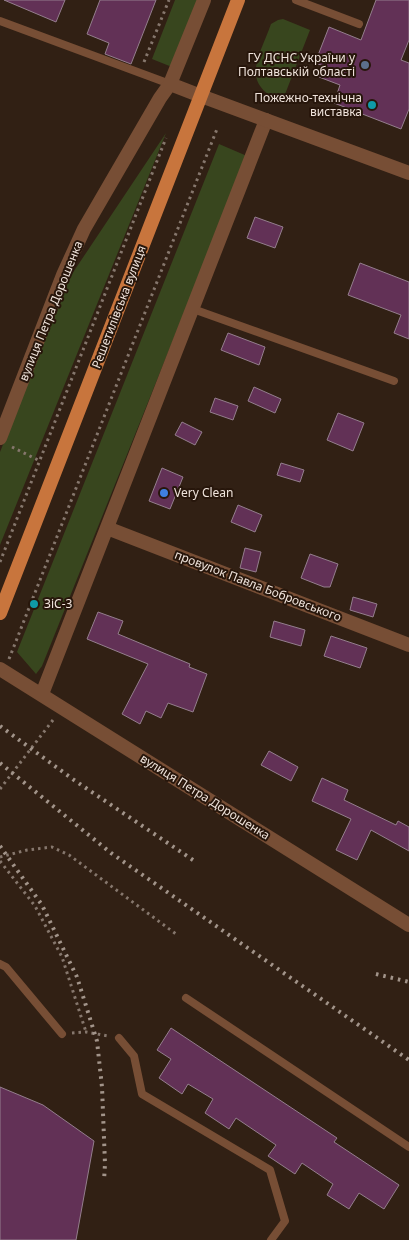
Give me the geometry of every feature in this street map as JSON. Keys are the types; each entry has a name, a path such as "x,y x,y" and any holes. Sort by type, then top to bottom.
{"main road":[{"name":"Решетилівська вулиця","path":"0,614 238,0"}],"street":[{"name":"вулиця Петра Дорошенка","path":"4,442 63,275 84,229 170,84 204,0"},
{"path":"170,84 409,173"},
{"path":"42,694 266,120"},
{"name":"провулок Павла Бобровського","path":"108,528 409,645"},
{"name":"вулиця Петра Дорошенка","path":"0,669 409,925"}],"lane":[{"path":"296,0 358,24"},
{"path":"0,21 170,84"},
{"path":"193,309 394,381"},
{"path":"0,964 6,967 62,1034"},
{"path":"186,998 409,1147"},
{"path":"118,1038 134,1056 142,1094 270,1170 285,1221 271,1240"}],"path":[{"path":"140,73 169,0"},
{"path":"10,656 217,129"},
{"path":"0,562 165,141"},
{"path":"4,442 40,461"},
{"path":"0,789 63,708"},
{"path":"0,857 27,850 52,847 69,855 176,934"},
{"path":"0,861 35,906 62,957 86,1032"},
{"path":"62,1034 86,1032 118,1038"}],"green space":[{"path":"175,0 198,0 172,67 152,59"},
{"path":"283,19 310,30 282,102 269,95 260,87 256,78 256,69 271,24"},
{"path":"166,133 0,545 0,452 70,277"},
{"path":"219,144 247,156 42,666 36,674 17,652"}],"building":[{"path":"4,0 65,0 56,22"},
{"path":"100,0 156,0 131,64 105,54 109,43 87,34"},
{"name":"ГУ ДСНС України у Полтавській області","path":"376,0 409,0 409,40 401,60 409,63 409,109 401,129 334,103 340,85 319,77 324,66 315,63 329,27 361,40"},
{"path":"255,217 283,227 275,248 247,238"},
{"path":"360,263 409,282 409,339 394,333 401,315 348,295"},
{"path":"228,333 265,347 259,365 221,350"},
{"path":"254,387 281,399 275,413 248,401"},
{"path":"215,398 238,406 233,420 210,412"},
{"path":"338,413 364,423 353,451 327,440"},
{"path":"182,422 202,432 195,445 175,435"},
{"path":"281,463 304,470 300,482 277,475"},
{"name":"Very Clean","path":"162,468 183,477 170,509 149,501"},
{"path":"238,505 262,515 255,532 231,522"},
{"path":"245,548 261,552 256,572 240,568"},
{"path":"310,554 338,564 330,587 324,587 301,578"},
{"path":"353,597 377,604 373,617 350,610"},
{"path":"98,612 123,621 118,634 190,664 189,667 207,674 193,712 168,703 161,718 146,711 140,724 122,714 148,664 87,639"},
{"path":"274,621 305,630 301,646 270,637"},
{"path":"331,636 367,648 360,668 324,656"},
{"path":"269,751 298,767 291,781 261,765"},
{"path":"322,778 348,790 344,800 396,825 398,821 409,827 409,851 371,830 357,860 336,850 351,819 312,801"},
{"path":"171,1028 337,1138 334,1142 399,1185 384,1209 359,1193 349,1209 327,1195 333,1184 302,1163 295,1174 268,1156 276,1145 236,1118 229,1129 205,1113 213,1099 188,1084 182,1094 159,1078 171,1059 157,1050"},
{"path":"0,1087 43,1105 94,1141 76,1240 0,1240"}],"railway":[{"path":"0,726 74,780 193,860"},
{"path":"0,763 111,853 409,1060"},
{"path":"0,846 42,905 77,977 97,1041 102,1087 104,1181"},
{"path":"376,974 409,982"}],"place":[{"name":"ГУ ДСНС України у Полтавській області","path":"365,65"},
{"name":"Пожежно-технічна виставка","path":"372,105"},
{"name":"Very Clean","path":"164,493"},
{"name":"ЗіС-3","path":"34,604"}]}
